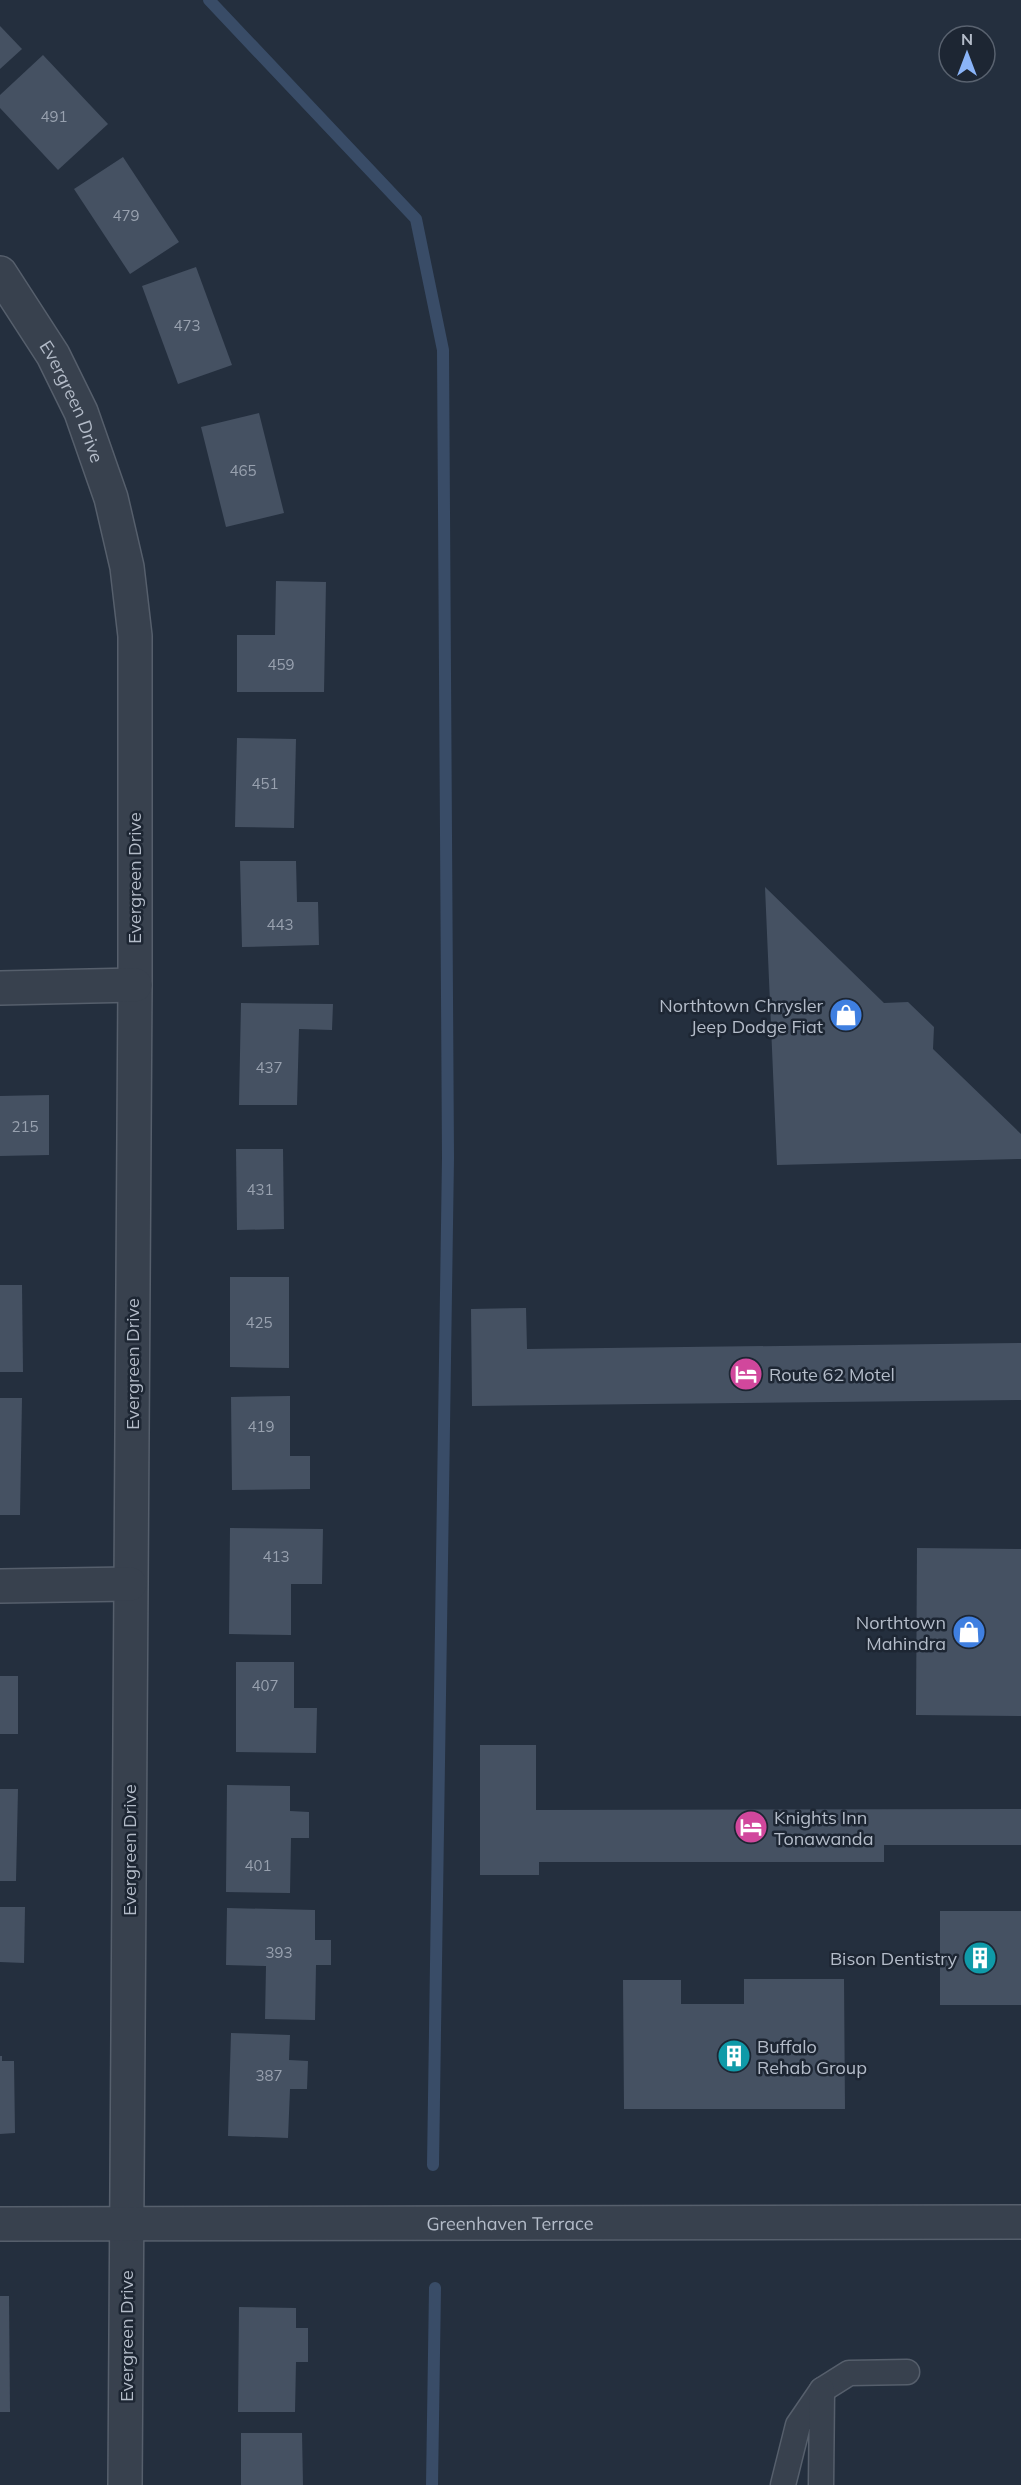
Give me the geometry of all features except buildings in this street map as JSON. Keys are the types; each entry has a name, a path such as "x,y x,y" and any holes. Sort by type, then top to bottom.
{"street":[{"name":"Evergreen Drive","path":"0,273 53,355 81,412 111,498 127,567 135,636 135,985 125,2485"},
{"path":"0,988 135,985"},
{"path":"0,1586 130,1584"},
{"name":"Greenhaven Terrace","path":"0,2224 1021,2222"}],"lane":[{"path":"783,2485 798,2425 822,2390 849,2373 907,2372"},
{"path":"821,2485 822,2390"},
{"path":"807,2412 807,2485"}],"waterway":[{"path":"209,0 416,219 443,350 448,1158 433,2165"},
{"path":"432,2485 435,2288"}],"place":[{"name":"Northtown Chrysler Jeep Dodge Fiat","path":"846,1015"},
{"name":"Route 62 Motel","path":"746,1374"},
{"name":"Northtown Mahindra","path":"969,1632"},
{"name":"Knights Inn Tonawanda","path":"751,1827"},
{"name":"Bison Dentistry","path":"980,1958"},
{"name":"Buffalo Rehab Group","path":"734,2056"}]}
